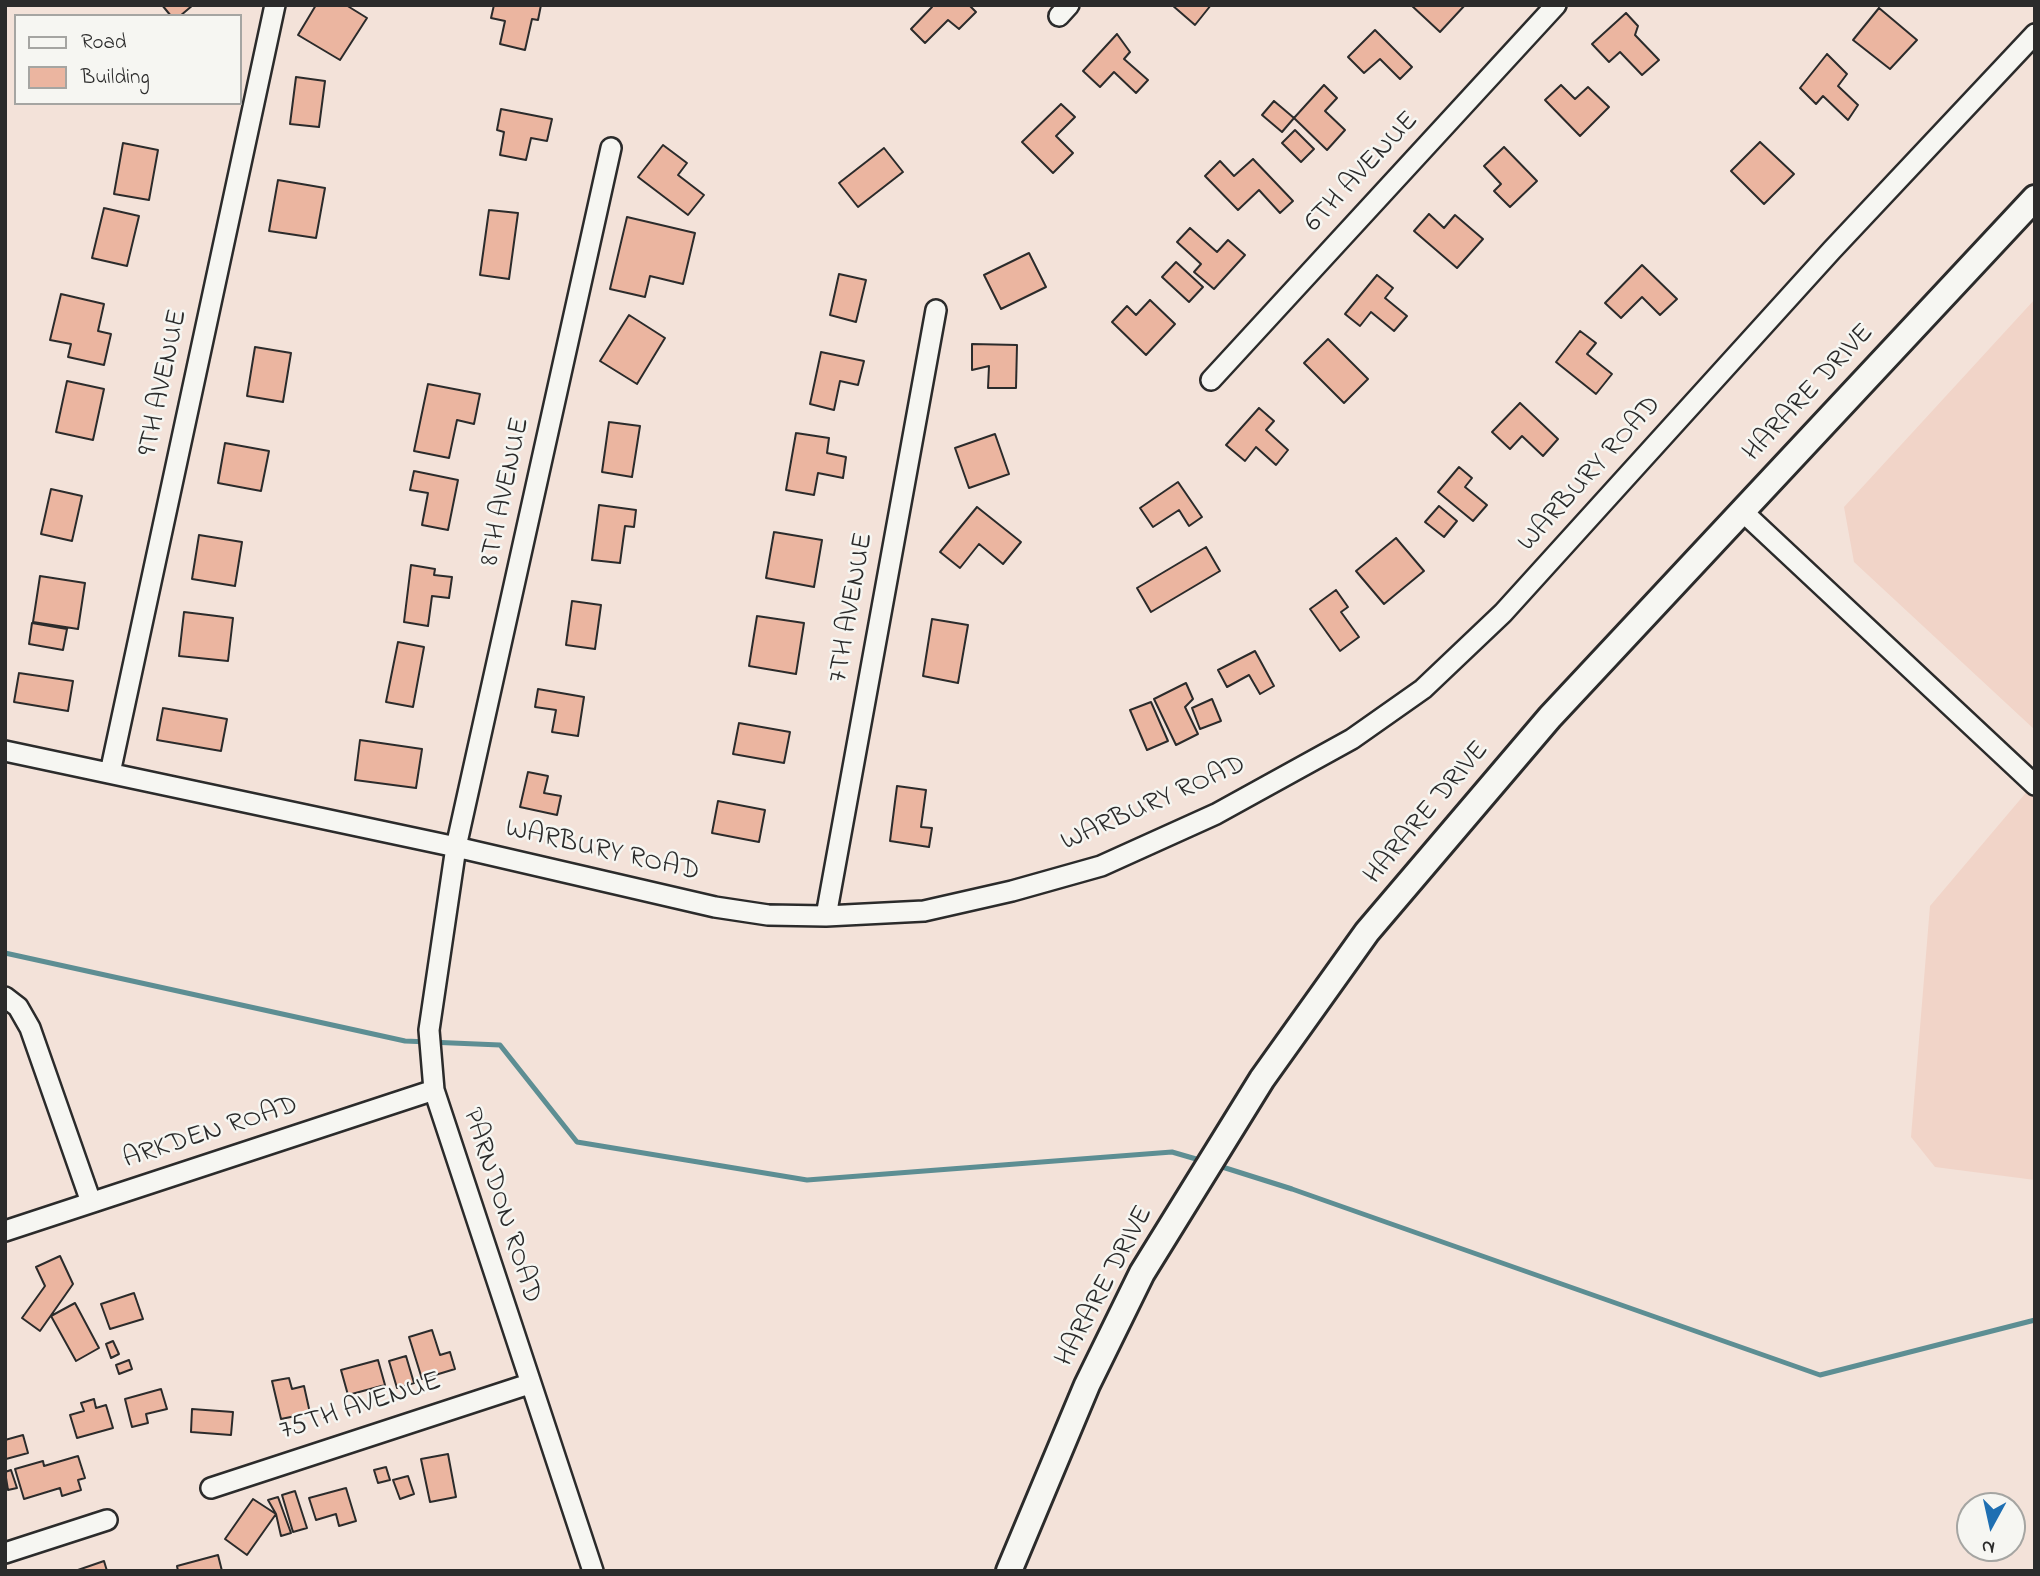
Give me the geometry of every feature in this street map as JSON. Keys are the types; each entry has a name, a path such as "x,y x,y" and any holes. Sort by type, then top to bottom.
{"main road":[{"name":"HARARE DRIVE","path":"1009,1571 1024,1529 1116,1323 1142,1273 1222,1140 1313,1005 1375,922 1550,718 1741,510 2035,198"}],"street":[{"name":"9TH AVENUE","path":"110,773 275,5"},
{"name":"6TH AVENUE","path":"1211,380 1556,5"},
{"name":"WARBURY ROAD","path":"5,751 457,848 715,907 768,915 826,916 924,911 1101,866 1216,814 1352,739 1423,688 1503,613 1832,250 2035,34"},
{"name":"8TH AVENUE","path":"457,848 611,148"},
{"name":"7TH AVENUE","path":"826,916 936,310"},
{"path":"1741,510 2035,785"},
{"name":"PARNDON ROAD","path":"457,848 429,1030 434,1090 593,1571"},
{"path":"5,997 18,1007 30,1028 90,1202"},
{"name":"ARKDEN ROAD","path":"5,1231 434,1090"},
{"name":"75TH AVENUE","path":"211,1488 529,1384"},
{"path":"5,1553 107,1520"}],"shaded area":[{"path":"2035,299 2035,730 1854,562 1844,507"},
{"path":"2035,782 2035,1180 1935,1167 1911,1137 1930,906"}],"building":[{"path":"162,5 193,5 182,14 169,14"},
{"path":"316,5 346,5 367,18 340,60 298,35"},
{"path":"494,5 541,5 538,20 532,19 525,50 500,44 505,21 491,18"},
{"path":"930,5 969,5 976,12 959,29 948,20 925,43 911,29 932,7"},
{"path":"1172,5 1211,5 1195,25"},
{"path":"1411,5 1465,5 1440,32"},
{"path":"1879,8 1917,40 1890,69 1853,40"},
{"path":"1626,13 1638,26 1635,35 1659,60 1642,75 1620,52 1609,62 1592,44"},
{"path":"1375,30 1412,67 1400,79 1380,59 1364,73 1348,57"},
{"path":"1117,34 1130,52 1124,59 1148,80 1136,93 1114,72 1100,87 1083,71"},
{"path":"1827,54 1847,74 1838,86 1858,105 1848,120 1823,96 1816,104 1800,88"},
{"path":"296,77 325,81 319,127 290,124"},
{"path":"1324,85 1337,98 1325,111 1345,130 1327,150 1294,118"},
{"path":"1561,85 1575,99 1588,87 1609,107 1580,136 1545,100"},
{"path":"1274,101 1294,118 1282,132 1262,115"},
{"path":"1061,104 1075,117 1056,136 1073,153 1053,173 1022,142"},
{"path":"501,109 552,119 547,141 531,138 526,160 500,155 504,132 497,130"},
{"path":"1295,130 1314,149 1301,162 1282,143"},
{"path":"1760,142 1794,174 1764,204 1731,171"},
{"path":"123,143 158,150 149,200 114,194"},
{"path":"663,145 687,163 678,175 704,195 688,215 638,177"},
{"path":"1504,147 1537,181 1510,207 1494,191 1501,184 1484,166"},
{"path":"884,148 903,172 858,207 839,183"},
{"path":"1253,159 1293,201 1280,213 1259,190 1238,210 1205,176 1220,161 1234,176"},
{"path":"278,180 325,188 316,238 269,231"},
{"path":"104,208 139,216 127,266 92,258"},
{"path":"489,210 518,213 509,279 480,275"},
{"path":"1429,214 1444,228 1455,215 1483,239 1457,268 1414,231"},
{"path":"627,217 695,233 683,284 650,276 645,297 610,289"},
{"path":"1190,228 1217,252 1228,240 1245,255 1214,289 1194,272 1201,264 1177,242"},
{"path":"1029,253 1046,287 1001,309 984,275"},
{"path":"1176,262 1203,287 1189,302 1162,277"},
{"path":"1642,265 1677,299 1660,315 1642,297 1621,318 1605,303"},
{"path":"839,274 866,280 856,322 830,315"},
{"path":"1377,275 1393,288 1385,298 1407,316 1394,331 1371,312 1360,326 1345,314"},
{"path":"61,294 104,304 98,331 111,334 104,365 68,357 71,344 50,340"},
{"path":"1150,300 1175,324 1146,355 1112,322 1127,306 1136,315"},
{"path":"629,315 665,338 637,384 600,361"},
{"path":"1580,331 1596,343 1587,354 1612,374 1596,394 1556,362"},
{"path":"1328,339 1368,379 1344,403 1304,363"},
{"path":"972,344 1017,345 1016,388 988,388 989,366 972,370"},
{"path":"255,347 291,353 283,402 247,396"},
{"path":"821,352 864,361 858,385 840,381 834,410 810,404"},
{"path":"67,381 104,389 93,440 56,432"},
{"path":"428,384 480,394 474,424 457,420 449,458 414,451"},
{"path":"1520,403 1558,439 1543,456 1522,436 1510,449 1492,432"},
{"path":"1259,408 1274,421 1266,430 1288,450 1276,465 1256,447 1245,461 1226,445"},
{"path":"609,422 640,426 632,477 602,472"},
{"path":"796,433 829,438 827,453 846,457 843,478 818,473 814,495 786,490"},
{"path":"995,434 1009,474 969,488 955,448"},
{"path":"225,443 269,451 261,491 218,483"},
{"path":"1459,467 1472,478 1465,487 1487,505 1473,521 1438,492"},
{"path":"414,471 458,480 448,530 422,525 428,493 410,490"},
{"path":"1178,482 1202,517 1189,526 1179,510 1153,527 1140,508"},
{"path":"51,489 82,496 72,541 41,534"},
{"path":"599,505 636,510 634,527 625,526 620,563 592,560"},
{"path":"1439,506 1457,521 1444,537 1425,522"},
{"path":"977,507 1021,542 1003,564 979,544 960,568 940,552"},
{"path":"774,532 822,540 814,587 766,578"},
{"path":"199,535 242,542 235,586 192,579"},
{"path":"1396,538 1424,571 1384,604 1356,571"},
{"path":"1206,547 1220,571 1151,612 1137,588"},
{"path":"411,565 435,569 434,575 452,577 449,598 432,596 428,626 404,622"},
{"path":"40,576 85,583 78,629 33,622"},
{"path":"1336,590 1348,607 1341,612 1359,637 1340,651 1310,609"},
{"path":"572,601 601,605 595,649 566,645"},
{"path":"184,612 233,618 228,661 179,656"},
{"path":"757,616 804,623 796,674 749,666"},
{"path":"932,619 968,625 958,683 923,676"},
{"path":"32,623 67,629 63,650 29,644"},
{"path":"398,642 424,647 413,707 386,702"},
{"path":"1255,651 1274,686 1260,694 1249,675 1227,687 1218,670"},
{"path":"19,673 73,681 68,711 14,702"},
{"path":"1186,683 1193,699 1185,707 1198,734 1176,745 1154,699"},
{"path":"538,689 584,697 578,736 552,732 556,710 535,707"},
{"path":"1212,699 1221,721 1200,729 1192,708"},
{"path":"1151,702 1168,741 1147,750 1130,710"},
{"path":"163,708 227,719 221,751 157,740"},
{"path":"739,723 790,732 784,763 733,754"},
{"path":"360,740 422,749 416,788 355,780"},
{"path":"528,772 548,776 544,793 561,796 557,815 520,807"},
{"path":"897,786 926,790 921,827 932,828 929,847 890,841"},
{"path":"718,801 765,810 759,842 712,833"},
{"path":"60,1256 73,1284 40,1331 22,1318 45,1286 36,1267"},
{"path":"134,1293 143,1319 110,1329 101,1304"},
{"path":"75,1303 99,1348 76,1361 51,1316"},
{"path":"432,1330 440,1355 450,1352 455,1369 422,1379 409,1337"},
{"path":"113,1341 119,1354 111,1358 106,1344"},
{"path":"406,1356 414,1383 397,1388 389,1361"},
{"path":"129,1360 132,1369 119,1374 116,1365"},
{"path":"378,1360 385,1385 348,1395 341,1370"},
{"path":"289,1378 292,1389 304,1386 310,1413 281,1419 272,1381"},
{"path":"161,1389 167,1409 146,1414 148,1423 132,1427 125,1399"},
{"path":"94,1399 96,1408 106,1405 113,1428 77,1438 70,1415 84,1411 81,1403"},
{"path":"192,1409 233,1412 231,1435 191,1432"},
{"path":"23,1435 28,1453 6,1459 5,1440"},
{"path":"448,1454 456,1497 430,1502 421,1459"},
{"path":"78,1456 85,1478 78,1480 81,1490 62,1496 60,1488 24,1499 15,1469 43,1461 44,1466"},
{"path":"386,1467 390,1480 378,1483 374,1470"},
{"path":"11,1470 17,1488 8,1490 5,1472"},
{"path":"408,1476 414,1494 400,1499 393,1480"},
{"path":"346,1488 356,1521 339,1526 336,1514 316,1520 309,1498"},
{"path":"295,1491 307,1528 293,1532 282,1495"},
{"path":"278,1497 291,1533 281,1536 276,1514 268,1500"},
{"path":"253,1499 276,1514 247,1555 225,1539"},
{"path":"218,1555 222,1571 178,1571 177,1566"},
{"path":"104,1561 107,1571 75,1571"}],"waterway":[{"path":"5,953 405,1041 500,1045 577,1142 807,1180 1172,1152 1203,1161"},
{"path":"1216,1165 1292,1189 1820,1375 2035,1320"}]}
